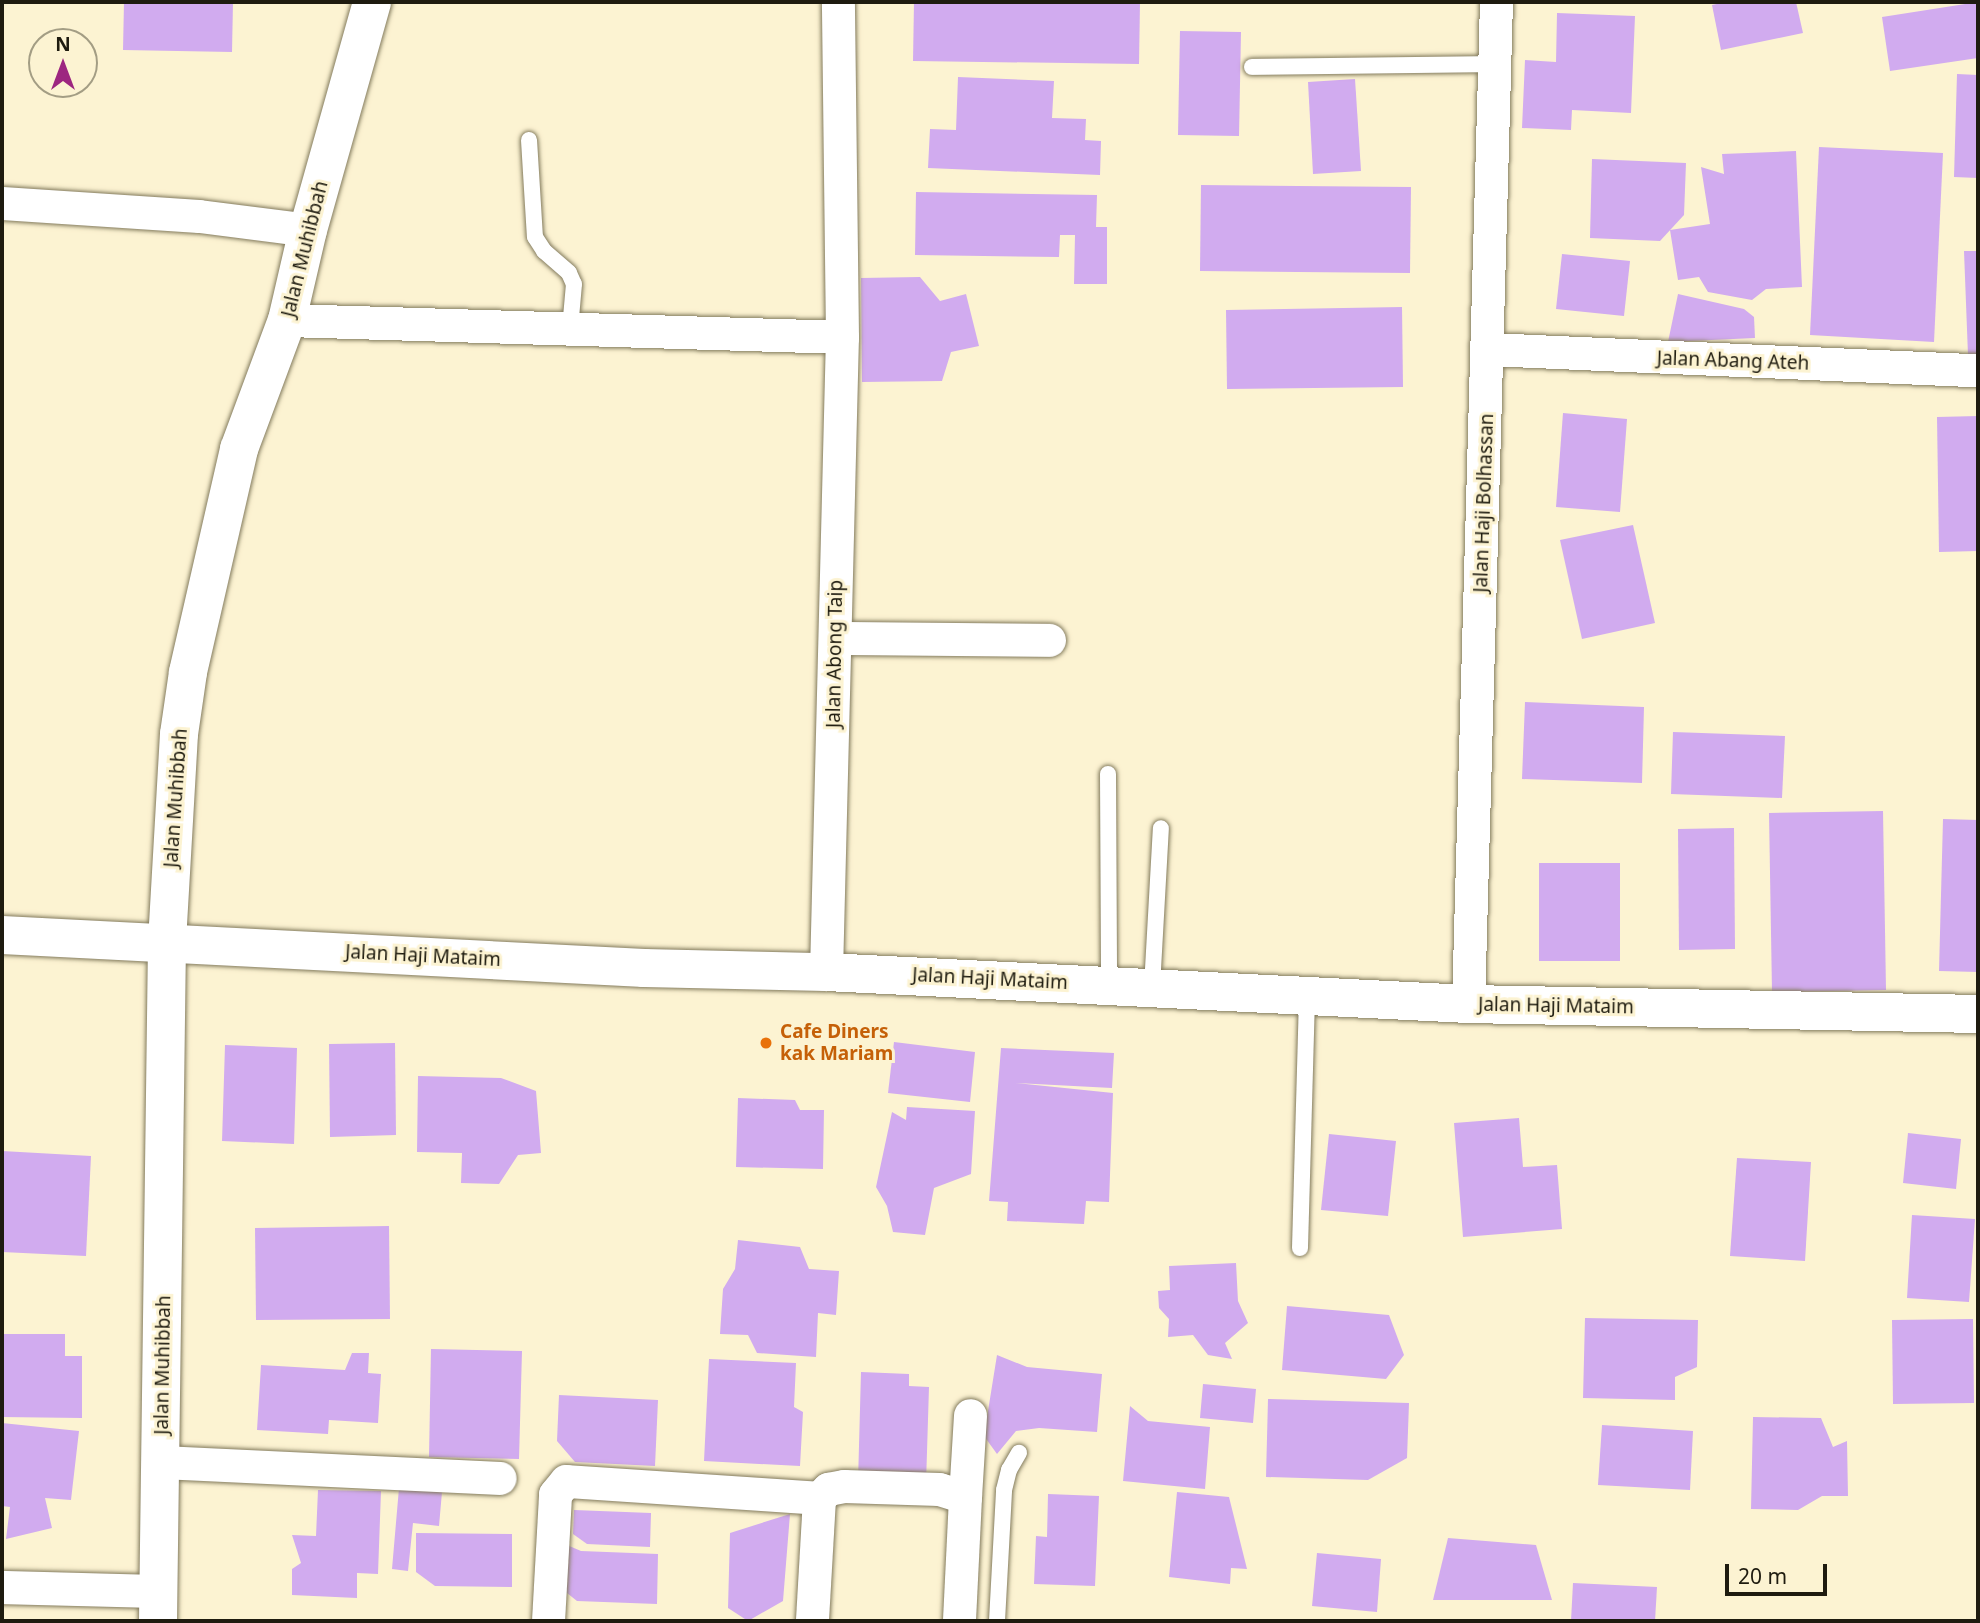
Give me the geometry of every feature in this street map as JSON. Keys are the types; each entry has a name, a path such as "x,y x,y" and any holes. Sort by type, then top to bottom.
{"street":[{"name":"Jalan Muhibbah","path":"158,1606 167,942 177,757 188,672 239,449 287,320 308,230 373,2"},
{"name":"Jalan Abong Taip","path":"826,972 842,337 838,2"},
{"name":"Jalan Haji Bolhassan","path":"1468,1004 1489,349 1492,64 1496,2"},
{"path":"2,203 199,216 308,230"},
{"path":"287,320 842,337"},
{"name":"Jalan Abang Ateh","path":"1489,349 1978,370"},
{"path":"835,638 1049,640"},
{"name":"Jalan Haji Mataim","path":"2,935 644,968 826,972 1468,1004 1978,1014"},
{"path":"959,1621 970,1415"},
{"path":"162,1462 500,1478"},
{"path":"548,1621 555,1494 566,1481 819,1498"},
{"path":"812,1621 819,1498 828,1489 844,1486 939,1489 965,1497"},
{"path":"2,1587 158,1606"}],"lane":[{"path":"1252,66 1492,64"},
{"path":"529,140 535,237 544,251 569,273 574,284 570,329"},
{"path":"1108,774 1109,985"},
{"path":"1152,987 1161,828"},
{"path":"1300,1248 1307,997"},
{"path":"998,1621 1004,1490 1009,1469 1019,1453"}],"building":[{"path":"124,2 233,2 232,52 123,50"},
{"path":"914,2 1140,2 1139,64 913,61"},
{"path":"1726,2 1796,2 1803,33 1721,50 1712,5"},
{"path":"1978,2 1978,58 1890,71 1882,17"},
{"path":"1557,13 1635,16 1631,113 1572,110 1571,130 1522,128 1525,60 1556,62"},
{"path":"1180,31 1241,32 1239,136 1178,135"},
{"path":"1957,74 1978,75 1978,178 1954,177"},
{"path":"958,77 1054,81 1052,118 1086,119 1085,140 1101,141 1100,175 928,168 930,129 956,130"},
{"path":"1355,79 1361,171 1313,174 1308,82"},
{"path":"1819,147 1943,153 1934,342 1810,335"},
{"path":"1796,151 1802,287 1766,289 1752,300 1708,292 1699,277 1678,280 1670,230 1710,224 1701,167 1724,174 1722,154"},
{"path":"1592,159 1686,163 1684,215 1660,241 1590,238"},
{"path":"1201,185 1411,187 1410,273 1200,271"},
{"path":"916,192 1097,195 1096,227 1107,227 1107,284 1074,284 1075,235 1060,235 1059,257 915,255"},
{"path":"1964,251 1978,251 1978,354 1968,355"},
{"path":"1562,254 1630,261 1624,316 1556,309"},
{"path":"920,277 940,301 966,294 979,346 951,352 942,381 862,382 861,278"},
{"path":"1678,294 1744,309 1754,317 1755,338 1668,342"},
{"path":"1402,307 1403,387 1227,389 1226,310"},
{"path":"1563,413 1627,419 1620,512 1556,507"},
{"path":"1978,416 1978,551 1939,552 1937,417"},
{"path":"1633,525 1655,623 1582,639 1560,540"},
{"path":"1525,702 1644,707 1642,783 1522,779"},
{"path":"1673,732 1785,736 1782,798 1671,794"},
{"path":"1883,811 1886,990 1772,992 1769,813"},
{"path":"1943,819 1978,820 1978,972 1939,971"},
{"path":"1734,828 1735,949 1679,950 1678,829"},
{"path":"1539,863 1620,863 1620,961 1539,961"},
{"path":"894,1042 975,1052 970,1102 888,1093"},
{"path":"395,1043 396,1135 330,1137 329,1044"},
{"path":"225,1045 297,1048 294,1144 222,1141"},
{"path":"1001,1048 1114,1053 1112,1088 1016,1083 1113,1093 1109,1202 1086,1201 1084,1224 1007,1221 1008,1202 989,1201"},
{"path":"418,1076 501,1078 536,1091 541,1153 518,1155 499,1184 461,1183 462,1153 417,1152"},
{"path":"738,1098 795,1100 800,1110 824,1110 823,1169 736,1167"},
{"path":"907,1107 975,1111 971,1174 934,1188 925,1235 893,1232 887,1206 876,1187 892,1112 906,1120"},
{"path":"1519,1118 1523,1167 1557,1165 1562,1229 1463,1237 1454,1123"},
{"path":"1908,1133 1961,1139 1956,1189 1903,1183"},
{"path":"1329,1134 1396,1141 1388,1216 1321,1210"},
{"path":"2,1151 91,1156 86,1256 2,1252"},
{"path":"1737,1158 1811,1162 1805,1261 1730,1256"},
{"path":"1912,1215 1975,1219 1969,1302 1907,1298"},
{"path":"389,1226 390,1319 256,1320 255,1228"},
{"path":"738,1240 800,1247 809,1269 839,1271 836,1315 818,1313 816,1357 757,1353 748,1335 720,1334 723,1289 735,1269"},
{"path":"1236,1263 1238,1301 1248,1323 1225,1343 1232,1359 1208,1355 1193,1335 1168,1337 1169,1319 1159,1308 1158,1291 1170,1290 1169,1266"},
{"path":"1287,1306 1389,1315 1404,1355 1386,1379 1282,1370"},
{"path":"1585,1318 1698,1320 1697,1367 1675,1377 1675,1400 1583,1398"},
{"path":"1973,1319 1974,1403 1893,1404 1892,1320"},
{"path":"2,1334 65,1334 65,1356 82,1356 82,1418 2,1417"},
{"path":"431,1349 522,1351 519,1459 429,1457"},
{"path":"352,1353 369,1353 368,1373 381,1374 378,1423 329,1420 328,1434 257,1430 261,1365 345,1370"},
{"path":"997,1355 1027,1367 1102,1374 1097,1432 1039,1428 1016,1431 997,1454 984,1436"},
{"path":"709,1359 796,1363 794,1407 803,1412 800,1466 704,1461"},
{"path":"861,1372 909,1374 909,1386 929,1387 926,1484 858,1482"},
{"path":"1203,1384 1256,1389 1253,1423 1200,1418"},
{"path":"559,1395 658,1400 655,1466 575,1462 557,1441"},
{"path":"1268,1399 1409,1403 1407,1458 1368,1480 1266,1477"},
{"path":"1130,1406 1148,1421 1210,1427 1205,1489 1123,1481"},
{"path":"1753,1417 1821,1418 1833,1447 1847,1441 1848,1496 1822,1496 1798,1510 1751,1509"},
{"path":"2,1423 79,1431 71,1500 45,1498 52,1528 6,1539 10,1507 2,1506"},
{"path":"1602,1425 1693,1431 1690,1490 1598,1485"},
{"path":"399,1488 442,1492 439,1526 413,1523 408,1571 392,1569"},
{"path":"318,1490 381,1491 378,1574 357,1573 357,1598 292,1595 292,1569 301,1563 292,1535 316,1536"},
{"path":"1177,1492 1229,1497 1247,1569 1231,1568 1230,1584 1169,1577"},
{"path":"1048,1494 1099,1496 1095,1586 1034,1584 1036,1536 1047,1537"},
{"path":"574,1510 651,1513 650,1547 587,1544 573,1534"},
{"path":"790,1514 783,1601 748,1621 728,1608 730,1533"},
{"path":"416,1533 512,1534 512,1587 435,1586 416,1572"},
{"path":"1448,1538 1536,1545 1552,1600 1433,1600"},
{"path":"560,1542 581,1551 658,1554 657,1604 577,1601 557,1585"},
{"path":"1317,1553 1381,1559 1377,1612 1312,1606"},
{"path":"1573,1583 1657,1587 1655,1621 1571,1621"}],"place":[{"name":"Cafe Diners kak Mariam","path":"766,1043"}]}
